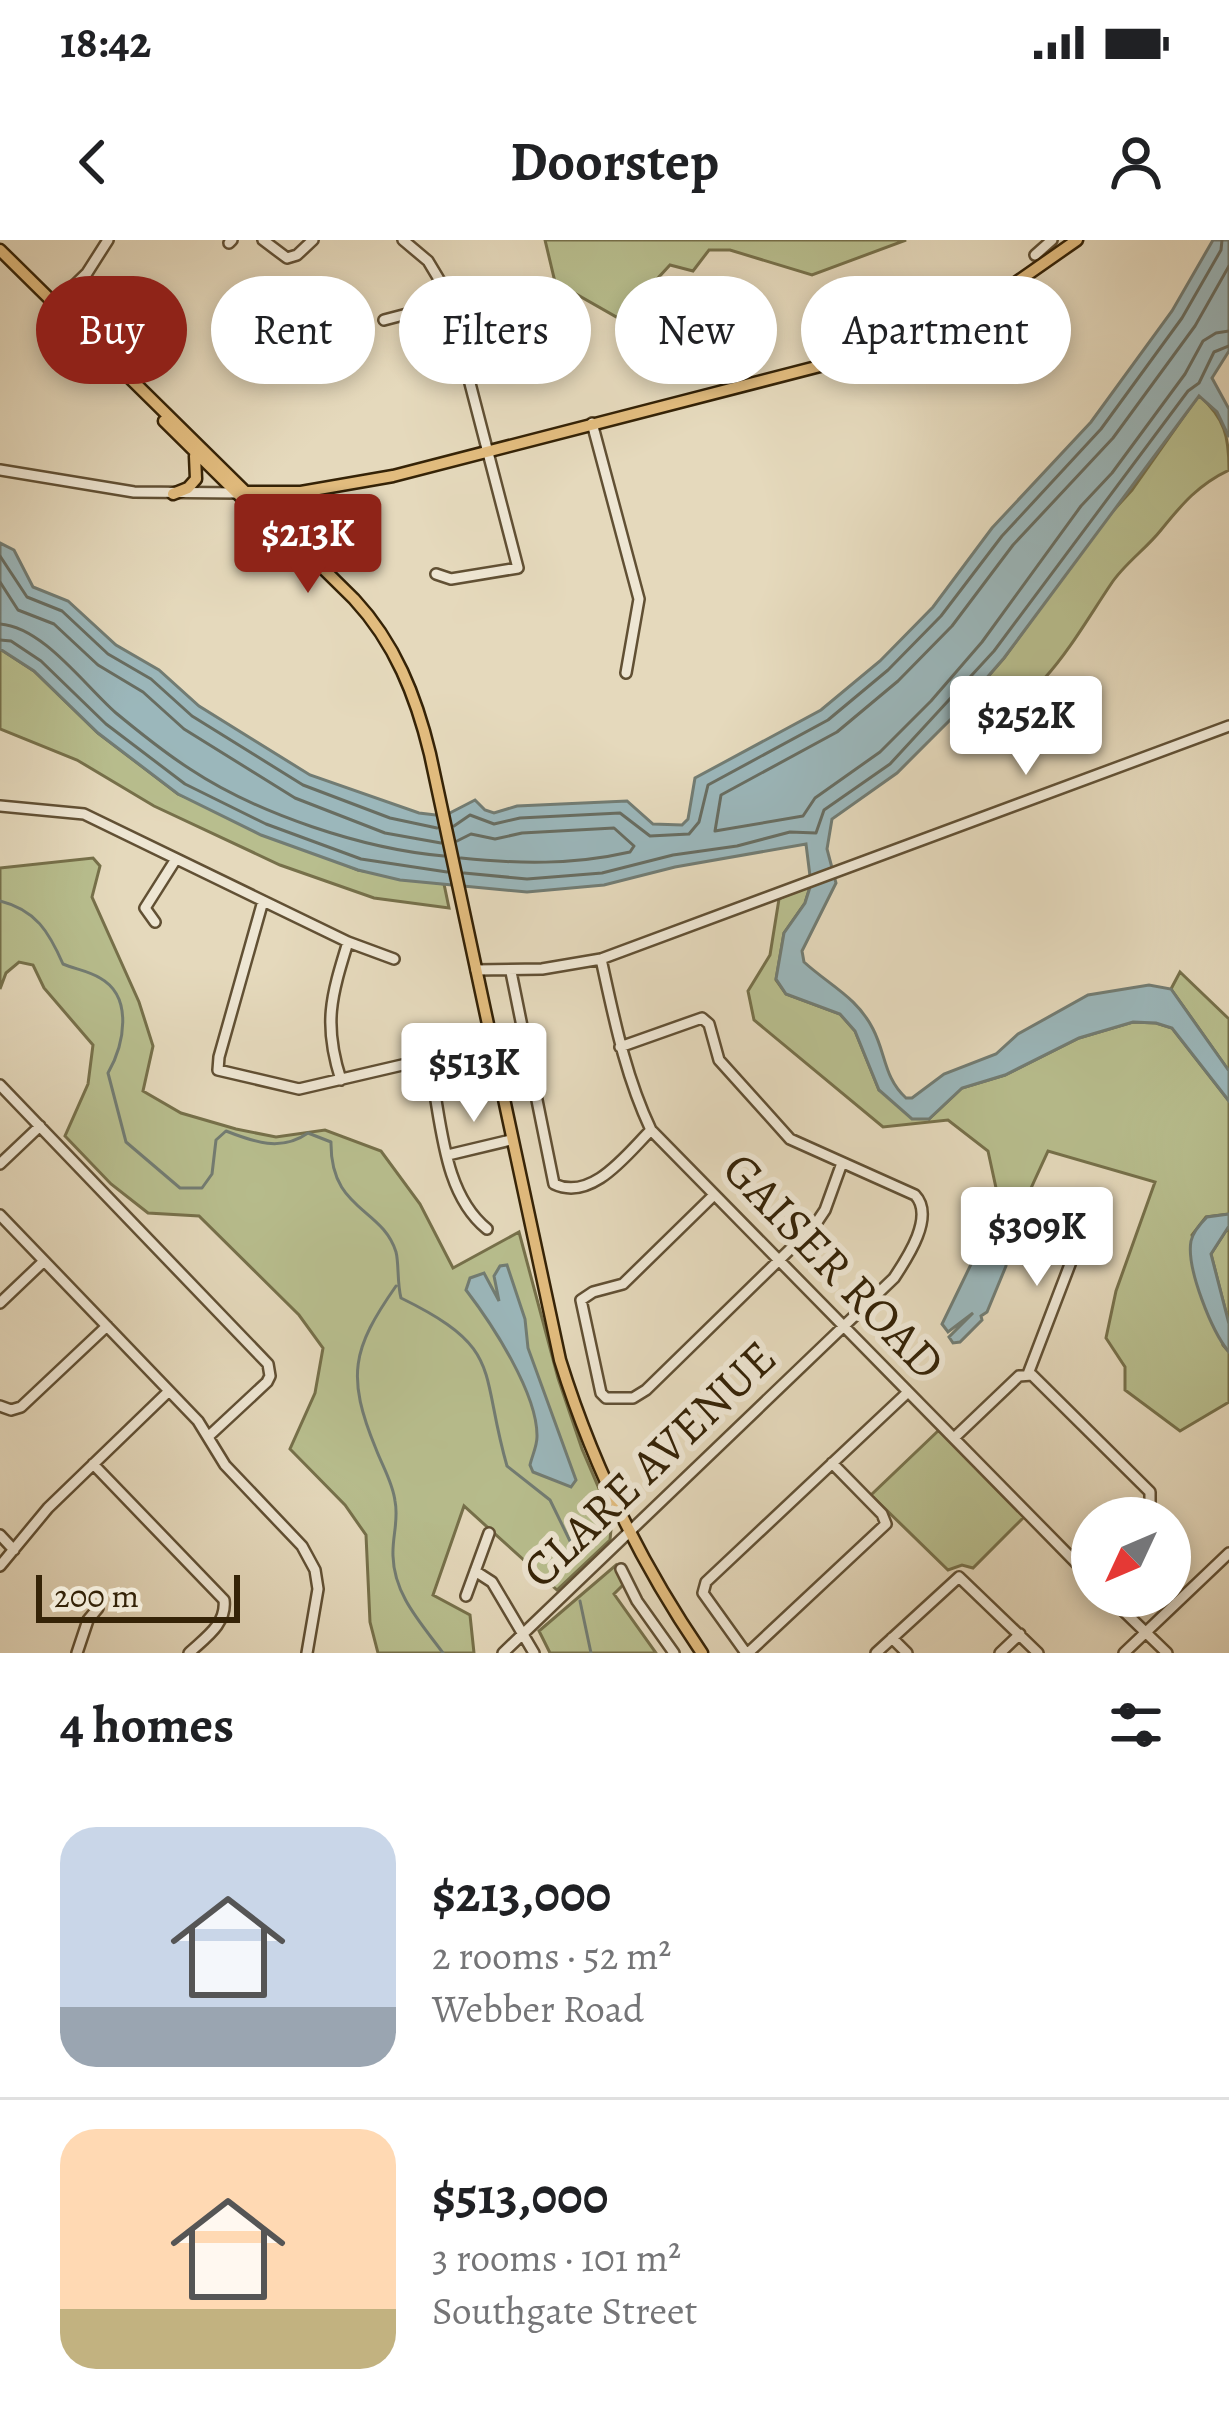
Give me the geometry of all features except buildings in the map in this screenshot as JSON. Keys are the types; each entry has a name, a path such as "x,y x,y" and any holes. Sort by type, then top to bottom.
{"main road":[{"path":"242,493 301,492 392,476 951,328 1077,240"},
{"path":"0,250 36,287"},
{"path":"131,384 189,448 288,533 368,615 406,678 421,716 560,1360 583,1430 628,1533 702,1653"},
{"path":"132,384 361,616 406,678"},
{"path":"173,494 188,488 196,478 197,460 189,448"},
{"path":"288,533 284,511 301,492"}],"street":[{"path":"84,276 108,240"},
{"path":"263,240 277,254 290,258 313,240"},
{"path":"403,240 438,276"},
{"path":"1035,255 1052,240"},
{"path":"385,320 399,316"},
{"path":"436,574 451,580 518,568 471,384"},
{"path":"592,423 639,599 626,673"},
{"path":"0,470 121,491 242,493"},
{"path":"476,970 511,972 601,959 1229,726"},
{"path":"0,806 84,814 348,942 394,959"},
{"path":"155,922 145,908 176,859"},
{"path":"262,901 218,1070 298,1089 428,1059 448,1155 464,1204 488,1229"},
{"path":"341,1080 329,1012 348,942"},
{"name":"GAISER ROAD","path":"601,959 620,1047 651,1130 1071,1558"},
{"path":"511,972 554,1184 568,1189 599,1180 651,1130"},
{"path":"620,1047 702,1018 709,1024 718,1060 777,1126 798,1144 842,1163 821,1217 778,1260 646,1390 633,1398 606,1398 579,1307 581,1300 623,1284 714,1195"},
{"path":"0,1084 268,1364 271,1376 267,1382 209,1436"},
{"path":"0,1164 40,1126"},
{"path":"448,1155 511,1140"},
{"name":"CLARE AVENUE","path":"503,1653 894,1278 925,1210 915,1195 842,1163"},
{"path":"0,1215 169,1391 209,1436 225,1465 312,1562 318,1603 307,1653"},
{"path":"1028,1374 1088,1220"},
{"path":"0,1303 44,1261"},
{"path":"0,1406 21,1408 107,1326"},
{"path":"954,1438 1018,1376 1028,1374 1150,1497"},
{"path":"0,1567 169,1391"},
{"path":"832,1463 883,1514 886,1524 747,1653 706,1600 703,1587 832,1463 908,1392"},
{"path":"94,1464 224,1600 219,1624 189,1653"},
{"path":"466,1596 489,1533"},
{"path":"0,1535 14,1550"},
{"path":"1124,1653 1229,1552"},
{"path":"1216,1564 1229,1576"},
{"path":"621,1569 674,1653"},
{"path":"475,1571 491,1582 534,1653"},
{"path":"876,1653 959,1577 1038,1653"},
{"path":"77,1653 88,1620 98,1608"},
{"path":"1129,1617 1167,1653"},
{"path":"1000,1653 1020,1634"},
{"path":"892,1638 907,1653"}],"green space":[{"path":"545,240 906,240 812,275 730,250 709,250 693,271 670,265 660,276 615,276 615,316 591,302 591,276 554,276"},
{"path":"1199,395 1224,429 1229,470 1192,496 1122,570 1038,686 999,717 975,729 951,719 1004,658"},
{"path":"0,649 34,671 98,733 178,794 358,870 444,884 449,908 374,898 280,865 154,806 77,760 0,729"},
{"path":"93,858 100,866 92,897 139,1002 153,1046 143,1091 181,1113 236,1129 276,1137 325,1130 381,1151 420,1204 453,1268 519,1232 558,1378 612,1519 610,1540 557,1590 464,1506 433,1595 470,1615 474,1653 378,1653 370,1622 366,1535 345,1505 290,1449 315,1393 323,1348 299,1315 199,1216 148,1213 111,1184 65,1136 88,1084 93,1045 44,988 33,965 19,962 6,973 0,989 0,868"},
{"path":"811,884 805,903 784,933 776,980 786,994 840,1014 855,1031 879,1090 929,1119 962,1088 1005,1075 1079,1038 1133,1022 1172,1028 1229,1101 1229,1214 1206,1217 1192,1235 1223,1345 1229,1352 1229,1402 1180,1431 1125,1390 1125,1367 1106,1338 1116,1291 1155,1182 1048,1151 1026,1199 998,1197 988,1151 948,1120 883,1127 754,1020 748,991 770,955 779,899"},
{"path":"1180,972 1229,1019 1229,1071 1171,989"},
{"path":"1229,1226 1229,1324 1211,1254"},
{"path":"939,1430 1024,1517 973,1568 962,1565 948,1570 871,1495"},
{"path":"616,1565 626,1582 614,1594 656,1653 550,1653 539,1631"}],"water":[{"path":"1213,240 1229,240 1229,351 1212,378 1229,409 1229,437 1217,412 1199,396 1004,658 897,773 832,819 827,849 836,883 802,951 804,962 866,1018 893,1082 906,1098 944,1074 996,1054 1018,1034 1088,995 1149,985 1171,989 1229,1071 1229,1101 1172,1028 1133,1022 1079,1038 1005,1075 962,1088 929,1119 912,1119 879,1090 855,1031 840,1014 786,994 776,979 784,933 805,903 811,884 806,844 604,885 527,892 400,880 358,870 261,835 178,794 98,733 34,671 0,649 0,543 14,550 33,587 68,601 116,645 159,670 199,706 310,775 419,813 444,816 475,800 494,813 517,806 627,801 653,824 682,825 688,819 695,778 821,710 880,661 933,607 992,528 1091,422 1172,311"},
{"path":"1229,1214 1229,1226 1211,1254 1229,1324 1229,1352 1202,1299 1190,1253 1193,1234 1207,1217"},
{"path":"987,1218 1002,1219 1008,1225 1006,1266 982,1320 953,1343 949,1337 973,1313 948,1332 942,1324 976,1254"},
{"path":"507,1265 525,1319 528,1348 576,1480 571,1487 533,1472 530,1465 537,1437 530,1401 500,1340 466,1290 470,1278 484,1273 499,1301 494,1276 500,1266"}],"waterway":[{"path":"0,901 23,910 40,924 63,964 100,978 118,997 123,1022 108,1073 126,1142 180,1188 202,1188 212,1174 216,1140 226,1131 267,1143 288,1142 308,1133 331,1142 339,1182 389,1237 396,1252 401,1298 458,1332 473,1348 489,1384 507,1466 550,1500 571,1543 561,1575"},
{"path":"396,1286 362,1346 360,1402 394,1494 393,1556 398,1583 443,1653"},
{"path":"580,1601 591,1653"}]}
